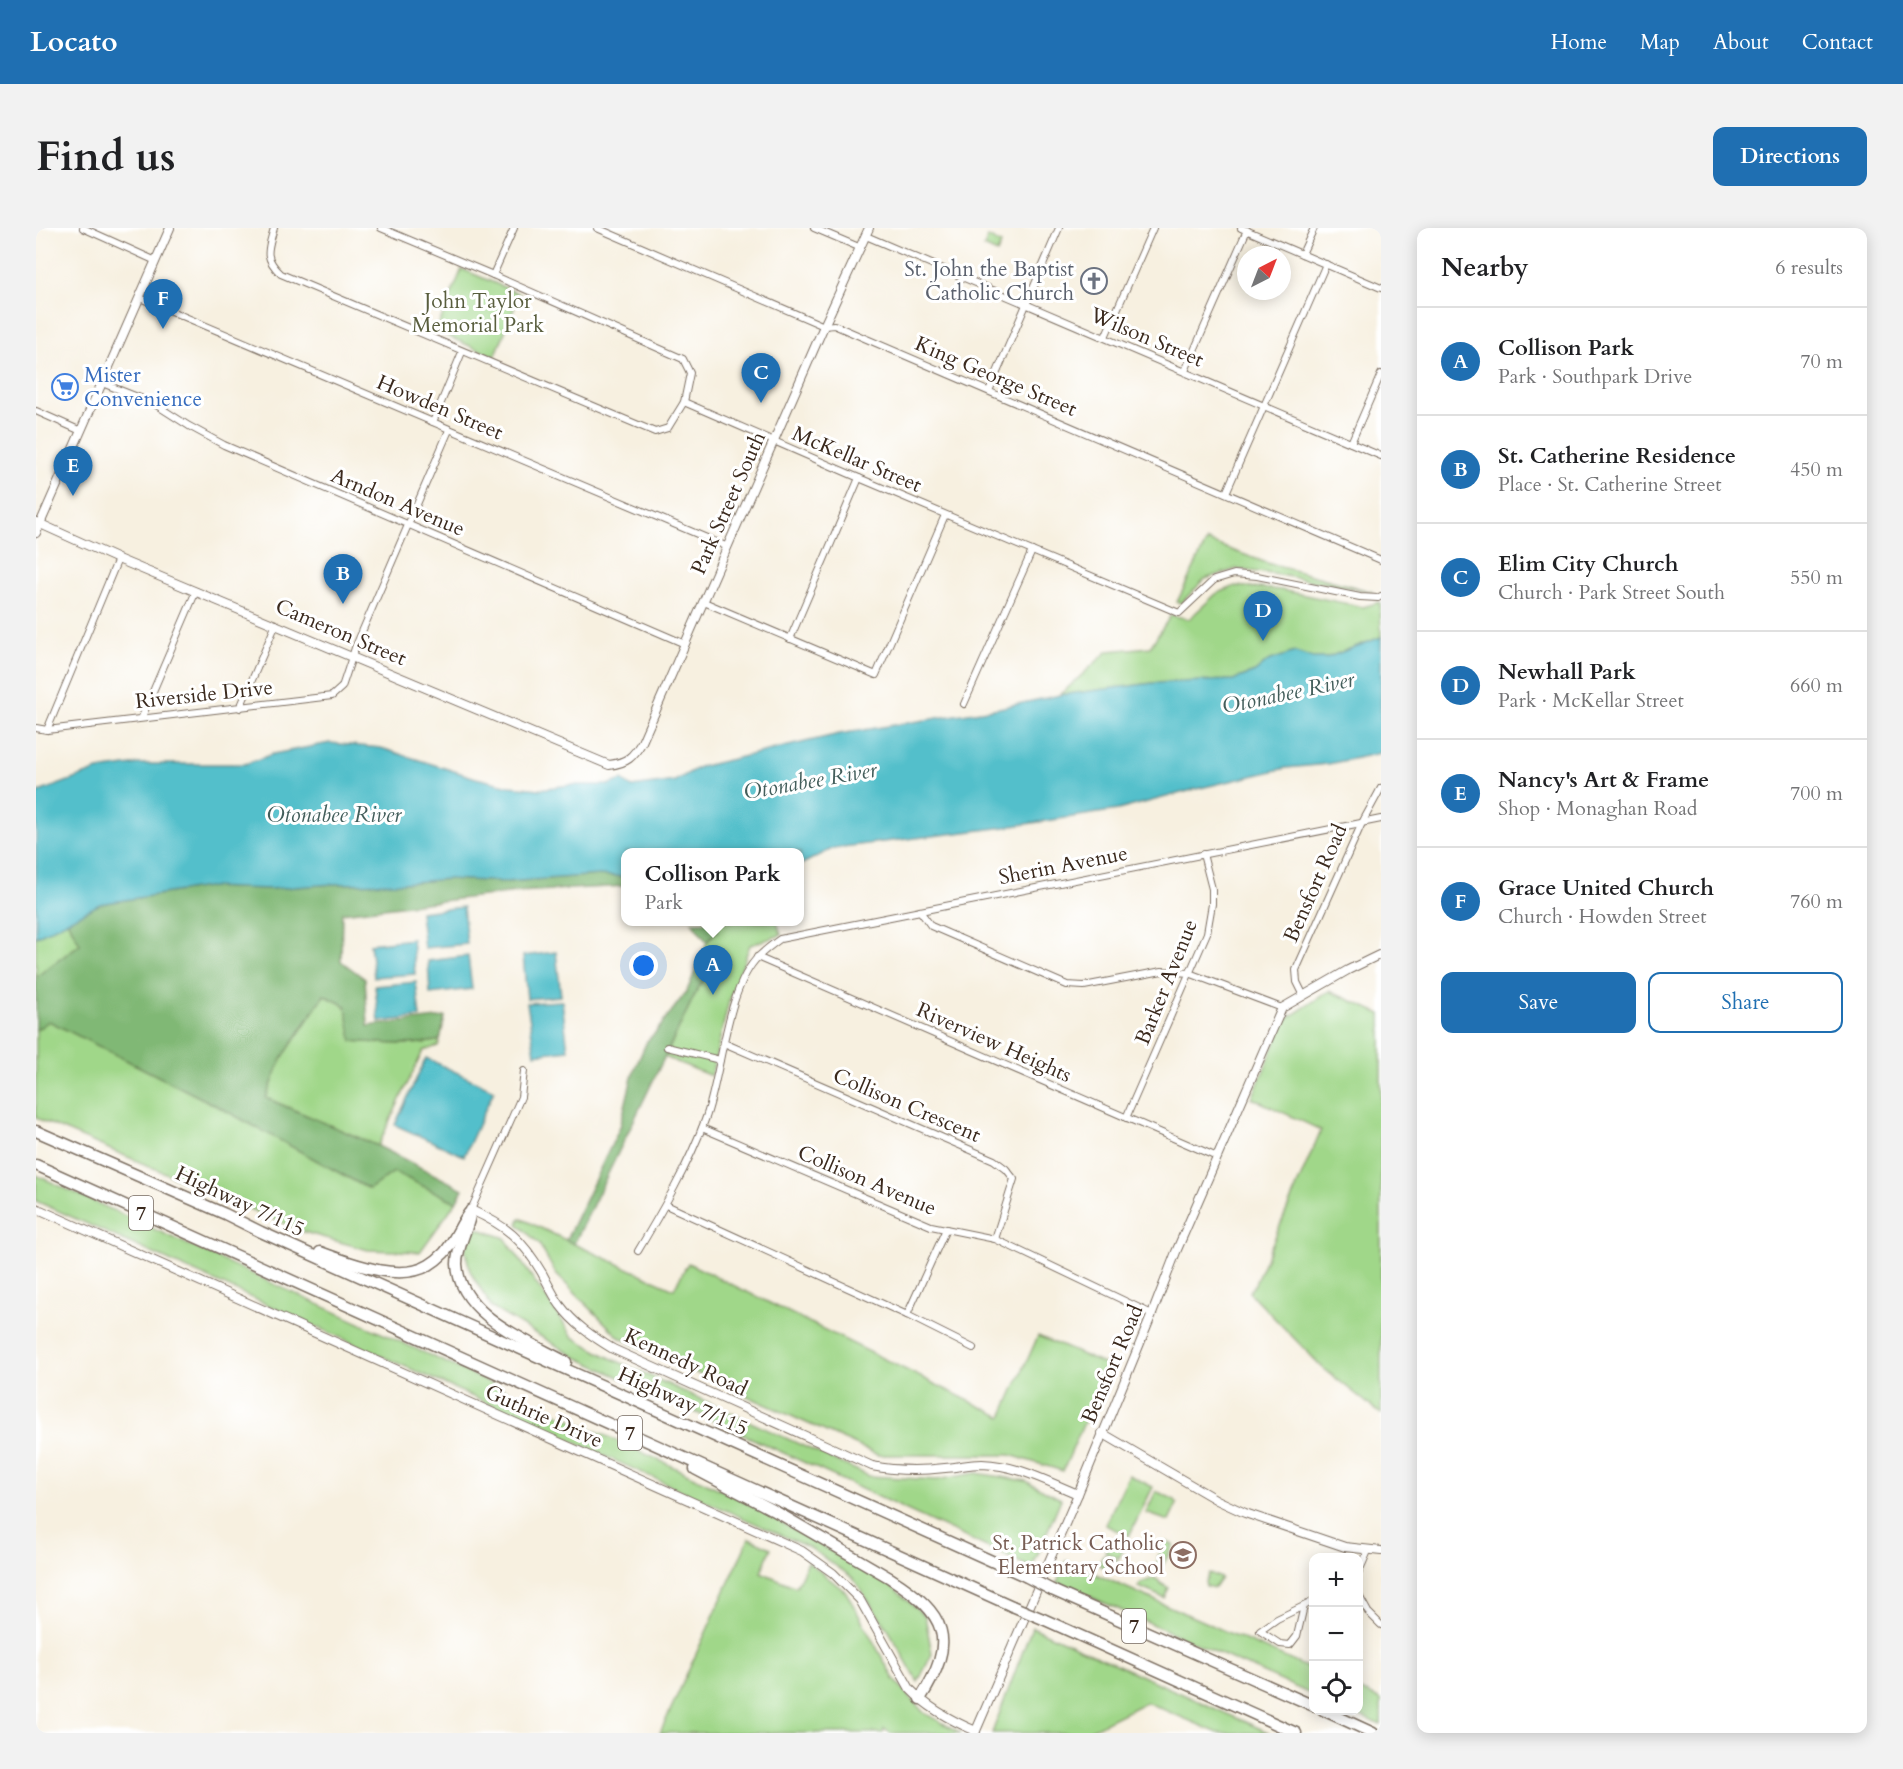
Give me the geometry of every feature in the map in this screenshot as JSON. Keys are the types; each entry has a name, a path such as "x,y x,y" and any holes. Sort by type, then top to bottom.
{"highway":[{"name":"Highway 7/115","path":"36,1131 225,1214 1052,1590 1309,1704"},
{"name":"7","path":"36,1165 1296,1733"},
{"path":"225,1214 357,1265 399,1273 411,1272 430,1265 446,1251 471,1210"},
{"path":"471,1210 470,1222 458,1253 457,1264 464,1290 481,1311 504,1328 662,1412"},
{"path":"674,1453 701,1473 773,1510 890,1578 923,1602 936,1618 942,1631 943,1641 942,1652 935,1670 920,1699"},
{"path":"1334,1715 1372,1733"}],"main road":[{"name":"Bensfort Road","path":"975,1732 1078,1494"}],"street":[{"path":"83,228 156,261"},
{"path":"36,533 38,523 170,228"},
{"path":"273,228 267,255 280,274 655,432 668,428 684,402 690,374 683,359 381,228"},
{"path":"493,275 514,228"},
{"name":"King George Street","path":"597,228 824,326 834,325 1381,560"},
{"path":"814,228 861,248"},
{"path":"989,391 1059,228"},
{"path":"1105,337 1153,228"},
{"path":"1302,254 1314,228"},
{"path":"1185,372 1244,229 1381,288"},
{"name":"Park Street South","path":"632,758 642,742 824,326 868,232"},
{"name":"Wilson Street","path":"868,232 1025,304 1381,456"},
{"path":"1226,493 1326,264"},
{"name":"Howden Street","path":"140,298 728,546"},
{"path":"433,422 462,352"},
{"path":"1351,443 1381,374"},
{"name":"Arndon Avenue","path":"102,383 153,403 224,445 685,644"},
{"name":"McKellar Street","path":"684,402 1179,613 1214,580 1234,574 1257,576 1360,597 1378,598 1381,596"},
{"path":"36,411 81,431"},
{"name":"Riverside Drive","path":"36,728 47,730 332,696 342,687 352,657 448,429"},
{"path":"790,639 859,478"},
{"path":"704,602 876,675 945,515"},
{"name":"Cameron Street","path":"38,523 118,559 609,765 622,763 632,758"},
{"path":"964,704 1032,551"},
{"path":"47,730 118,559"},
{"path":"142,717 196,591"},
{"path":"240,708 276,624"},
{"name":"Bensfort Road","path":"1304,996 1297,982 1296,970 1362,823 1381,788"},
{"name":"Sherin Avenue","path":"758,957 780,939 1381,819"},
{"name":"Barker Avenue","path":"1126,1118 1207,933 1212,889 1203,854"},
{"path":"921,911 931,926 1066,985 1084,986 1162,971 1189,973 1282,1008 1381,954"},
{"path":"638,1251 666,1205 702,1128 735,1002 745,976 758,957"},
{"name":"Riverview Heights","path":"758,957 1217,1157"},
{"name":"Bensfort Road","path":"1078,1494 1176,1252 1282,1008"},
{"name":"Collison Crescent","path":"724,1043 994,1160 1014,1179 995,1239"},
{"path":"667,1047 720,1060"},
{"path":"471,1210 521,1097 524,1071"},
{"name":"Collison Avenue","path":"702,1128 931,1226 995,1239 1152,1314"},
{"path":"666,1205 907,1315 973,1348"},
{"name":"Guthrie Drive","path":"36,1208 802,1551 833,1573 860,1600 910,1689 938,1711 975,1732"},
{"name":"Kennedy Road","path":"471,1210 492,1219 511,1233 528,1252 571,1318 593,1337 613,1349 872,1466 917,1471 979,1464 995,1465 1025,1471 1078,1494"},
{"path":"907,1315 946,1229"},
{"path":"1102,1433 1216,1500 1345,1547 1381,1551"},
{"path":"1363,1564 1368,1551"},
{"path":"1363,1602 1381,1625"},
{"path":"1304,1606 1298,1636 1290,1645 1281,1644 1260,1631 1277,1619 1309,1604"}],"green space":[{"path":"988,237 1001,244 997,253 984,247"},
{"name":"John Taylor Memorial Park","path":"462,269 520,294 495,357 436,331"},
{"path":"1207,541 1267,563 1373,592 1236,569 1205,579 1181,603 1177,602"},
{"path":"1235,586 1281,590 1363,607 1380,602 1381,637 1326,658 1313,658 1295,652 1268,661 1255,672 1233,680 1153,683 1060,695 1108,651 1150,647 1171,615 1189,619 1216,594"},
{"path":"599,875 621,877 621,886 517,892 342,913 341,961 365,979 368,1026 445,1017 440,1040 407,1044 352,1041 346,1006 324,995 281,1060 266,1098 378,1146 463,1189 456,1202 394,1172 369,1189 221,1108 49,1021 36,1030 36,977 80,944 67,920 100,904 206,887 271,889 448,879 505,882"},
{"path":"67,920 80,944 36,977 36,937"},
{"path":"695,926 717,926 717,931 707,942"},
{"path":"717,926 778,926 781,935 750,945 729,1001 711,1076 665,1057 698,988 711,968 699,962 707,942 717,931"},
{"path":"699,962 712,968 698,988 574,1244 566,1240 620,1127 633,1073 647,1041 687,991"},
{"path":"1329,991 1381,1014 1381,1414 1323,1368 1249,1292 1255,1284 1321,1130 1252,1098 1285,1020"},
{"path":"324,995 346,1006 353,1041 407,1044 440,1040 438,1046 423,1051 378,1146 266,1098 281,1060"},
{"path":"49,1021 221,1108 369,1189 394,1172 456,1202 420,1252 368,1250 304,1232 36,1118 36,1030"},
{"path":"36,1175 661,1461 740,1499 890,1585 925,1616 932,1654 918,1682 889,1631 853,1578 810,1548 36,1201"},
{"path":"520,1218 674,1289 688,1263 1002,1417 1038,1336 1115,1369 1104,1377 1063,1471 1010,1455 878,1455 620,1338 556,1274 539,1244 518,1224"},
{"path":"476,1228 505,1238 573,1337 604,1355 869,1476 937,1480 976,1473 1026,1481 1061,1499 1032,1568 576,1357 492,1308 470,1271 465,1249"},
{"path":"1129,1475 1153,1487 1129,1536 1105,1525"},
{"path":"1156,1491 1175,1500 1177,1504 1169,1521 1146,1513"},
{"path":"749,1538 771,1548 761,1572 796,1587 808,1562 846,1592 894,1679 924,1713 961,1733 891,1733 884,1729 883,1733 660,1733"},
{"path":"1166,1541 1173,1546 1158,1574 1152,1575 1158,1557"},
{"path":"1109,1542 1124,1548 1119,1558 1105,1552"},
{"path":"1103,1555 1118,1561 1114,1571 1099,1565"},
{"path":"1066,1561 1309,1668 1309,1693 1057,1582"},
{"path":"1209,1573 1221,1578 1214,1588 1206,1586 1205,1582"},
{"path":"1154,1578 1169,1588 1164,1598 1139,1587 1141,1583"},
{"path":"1032,1627 1270,1733 1218,1733 1146,1702 1084,1733 992,1733"},
{"path":"1363,1692 1381,1700 1381,1725 1358,1715 1363,1715"}],"water":[{"name":"Otonabee River","path":"1381,637 1381,753 1328,764 1286,768 1118,810 1006,827 834,848 804,863 804,848 621,848 621,877 599,875 505,882 448,879 271,889 206,887 100,904 36,937 36,793 98,770 139,764 245,764 273,754 330,743 381,748 476,778 510,786 540,789 570,785 608,785 622,780 632,787 675,781 699,767 839,734 999,708 1060,695 1153,683 1233,680 1255,672 1268,661 1295,652 1313,658 1326,658"},
{"path":"463,907 467,944 424,948 420,912"},
{"path":"412,939 415,974 374,977 370,944"},
{"path":"556,952 561,996 527,999 523,956"},
{"path":"468,956 472,989 430,994 428,961"},
{"path":"416,982 420,1017 379,1022 375,986"},
{"path":"562,1001 568,1050 535,1054 527,1003"},
{"path":"426,1058 494,1090 464,1156 395,1125"}],"place":[{"name":"St. John the Baptist Catholic Church","path":"1094,281"},
{"name":"Grace United Church","path":"163,329"},
{"name":"Mister Convenience","path":"65,387"},
{"name":"Elim City Church","path":"761,403"},
{"name":"Nancy's Art & Frame","path":"73,496"},
{"name":"St. Catherine Residence","path":"343,604"},
{"name":"Newhall Park","path":"1263,641"},
{"name":"Collison Park","path":"713,995"},
{"name":"St. Patrick Catholic Elementary School","path":"1183,1555"}]}
